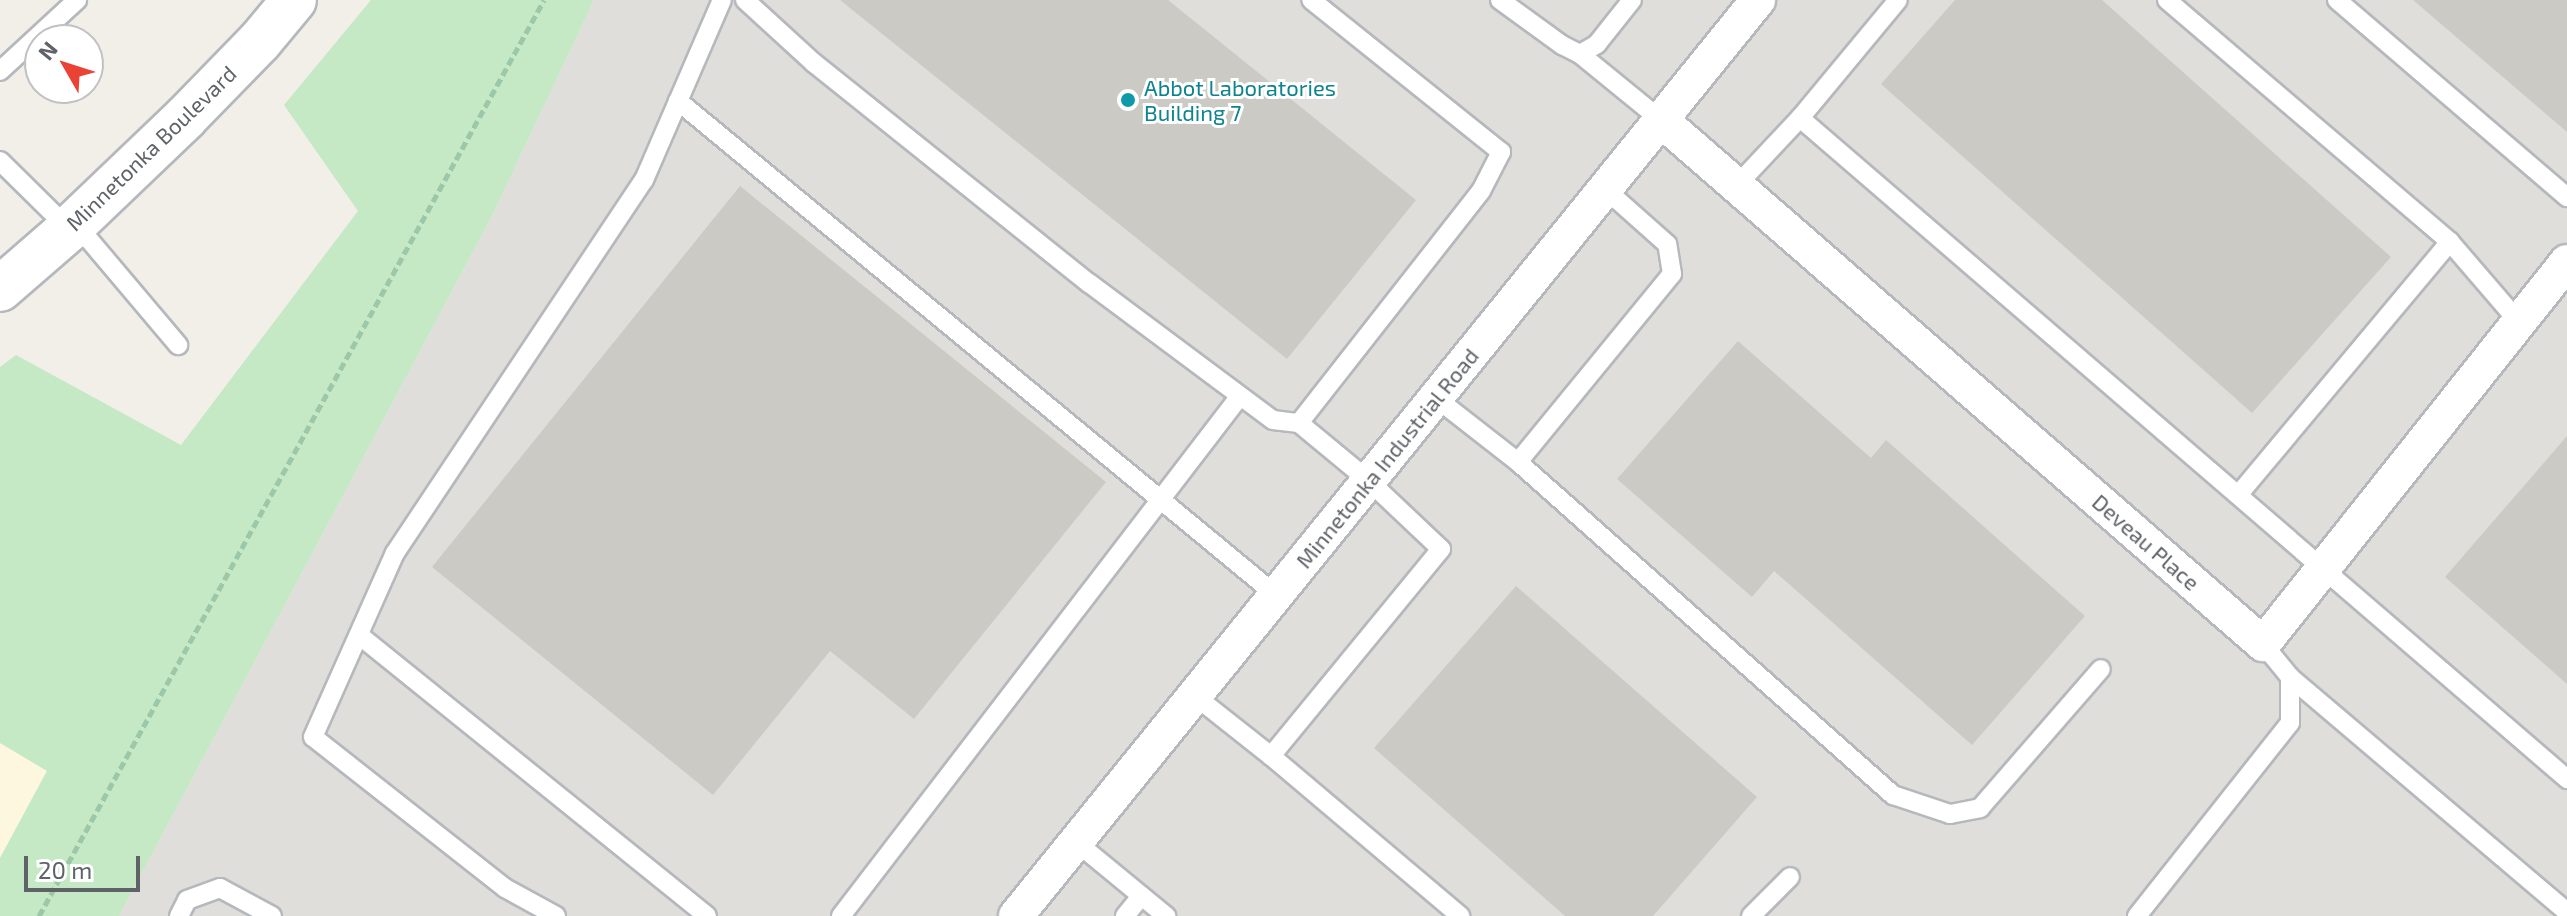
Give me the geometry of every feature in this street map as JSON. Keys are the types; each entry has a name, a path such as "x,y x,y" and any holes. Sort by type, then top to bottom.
{"main road":[{"name":"Minnetonka Boulevard","path":"0,289 72,226 185,118 260,41 294,0"}],"street":[{"name":"Minnetonka Industrial Road","path":"1016,916 1758,0"},
{"name":"Deveau Place","path":"1661,120 2263,644"},
{"path":"2263,644 2567,262"}],"lane":[{"path":"0,71 77,0"},
{"path":"556,916 505,888 313,737 395,553 644,180 722,0"},
{"path":"745,0 814,63 1089,283 1273,420 1299,423 1369,481 1441,549 1271,756"},
{"path":"1299,423 1481,191 1501,152 1419,83 1311,0"},
{"path":"1500,0 1562,45 1589,49 1661,120"},
{"path":"1589,49 1632,0"},
{"path":"1737,185 1800,118 1898,0"},
{"path":"2167,0 2450,242 2518,321"},
{"path":"2337,0 2567,197"},
{"path":"678,101 1276,595"},
{"path":"1800,118 2567,779"},
{"path":"0,161 72,226 178,345"},
{"path":"1518,462 1672,274 1667,244 1605,189"},
{"path":"2239,494 2450,242"},
{"path":"841,916 1240,396"},
{"path":"1436,398 1518,462 1893,795 1950,814 1980,808 2101,669"},
{"path":"359,635 707,916"},
{"path":"2263,644 2290,677 2566,914"},
{"path":"2137,916 2290,723 2290,677"},
{"path":"1195,696 1460,916"},
{"path":"1076,842 1166,916"},
{"path":"1751,916 1790,877"},
{"path":"179,916 187,900 220,888 272,916"},
{"path":"1125,916 1141,896"}],"path":[{"path":"39,916 544,0"}],"shaded area":[{"path":"594,0 2567,0 2567,916 119,916 492,216"},
{"path":"0,743 47,770 0,858"}],"green space":[{"path":"371,0 594,0 492,216 119,916 0,916 0,858 47,771 0,743 0,367 16,355 181,445 358,211 284,105"}],"building":[{"name":"Abbot Laboratories Building 7","path":"840,0 1168,0 1416,200 1287,359"},
{"path":"1955,0 2102,0 2391,257 2252,413 1881,84"},
{"path":"2413,0 2567,0 2567,132"},
{"path":"740,186 1106,482 914,719 830,651 713,795 432,567"},
{"path":"1738,341 1871,458 1886,440 2085,616 1972,745 1774,571 1752,597 1617,479"},
{"path":"2567,436 2567,684 2445,577"},
{"path":"1516,586 1757,797 1653,916 1565,916 1374,748"}],"place":[{"name":"Abbot Laboratories Building 7","path":"1128,100"}]}
